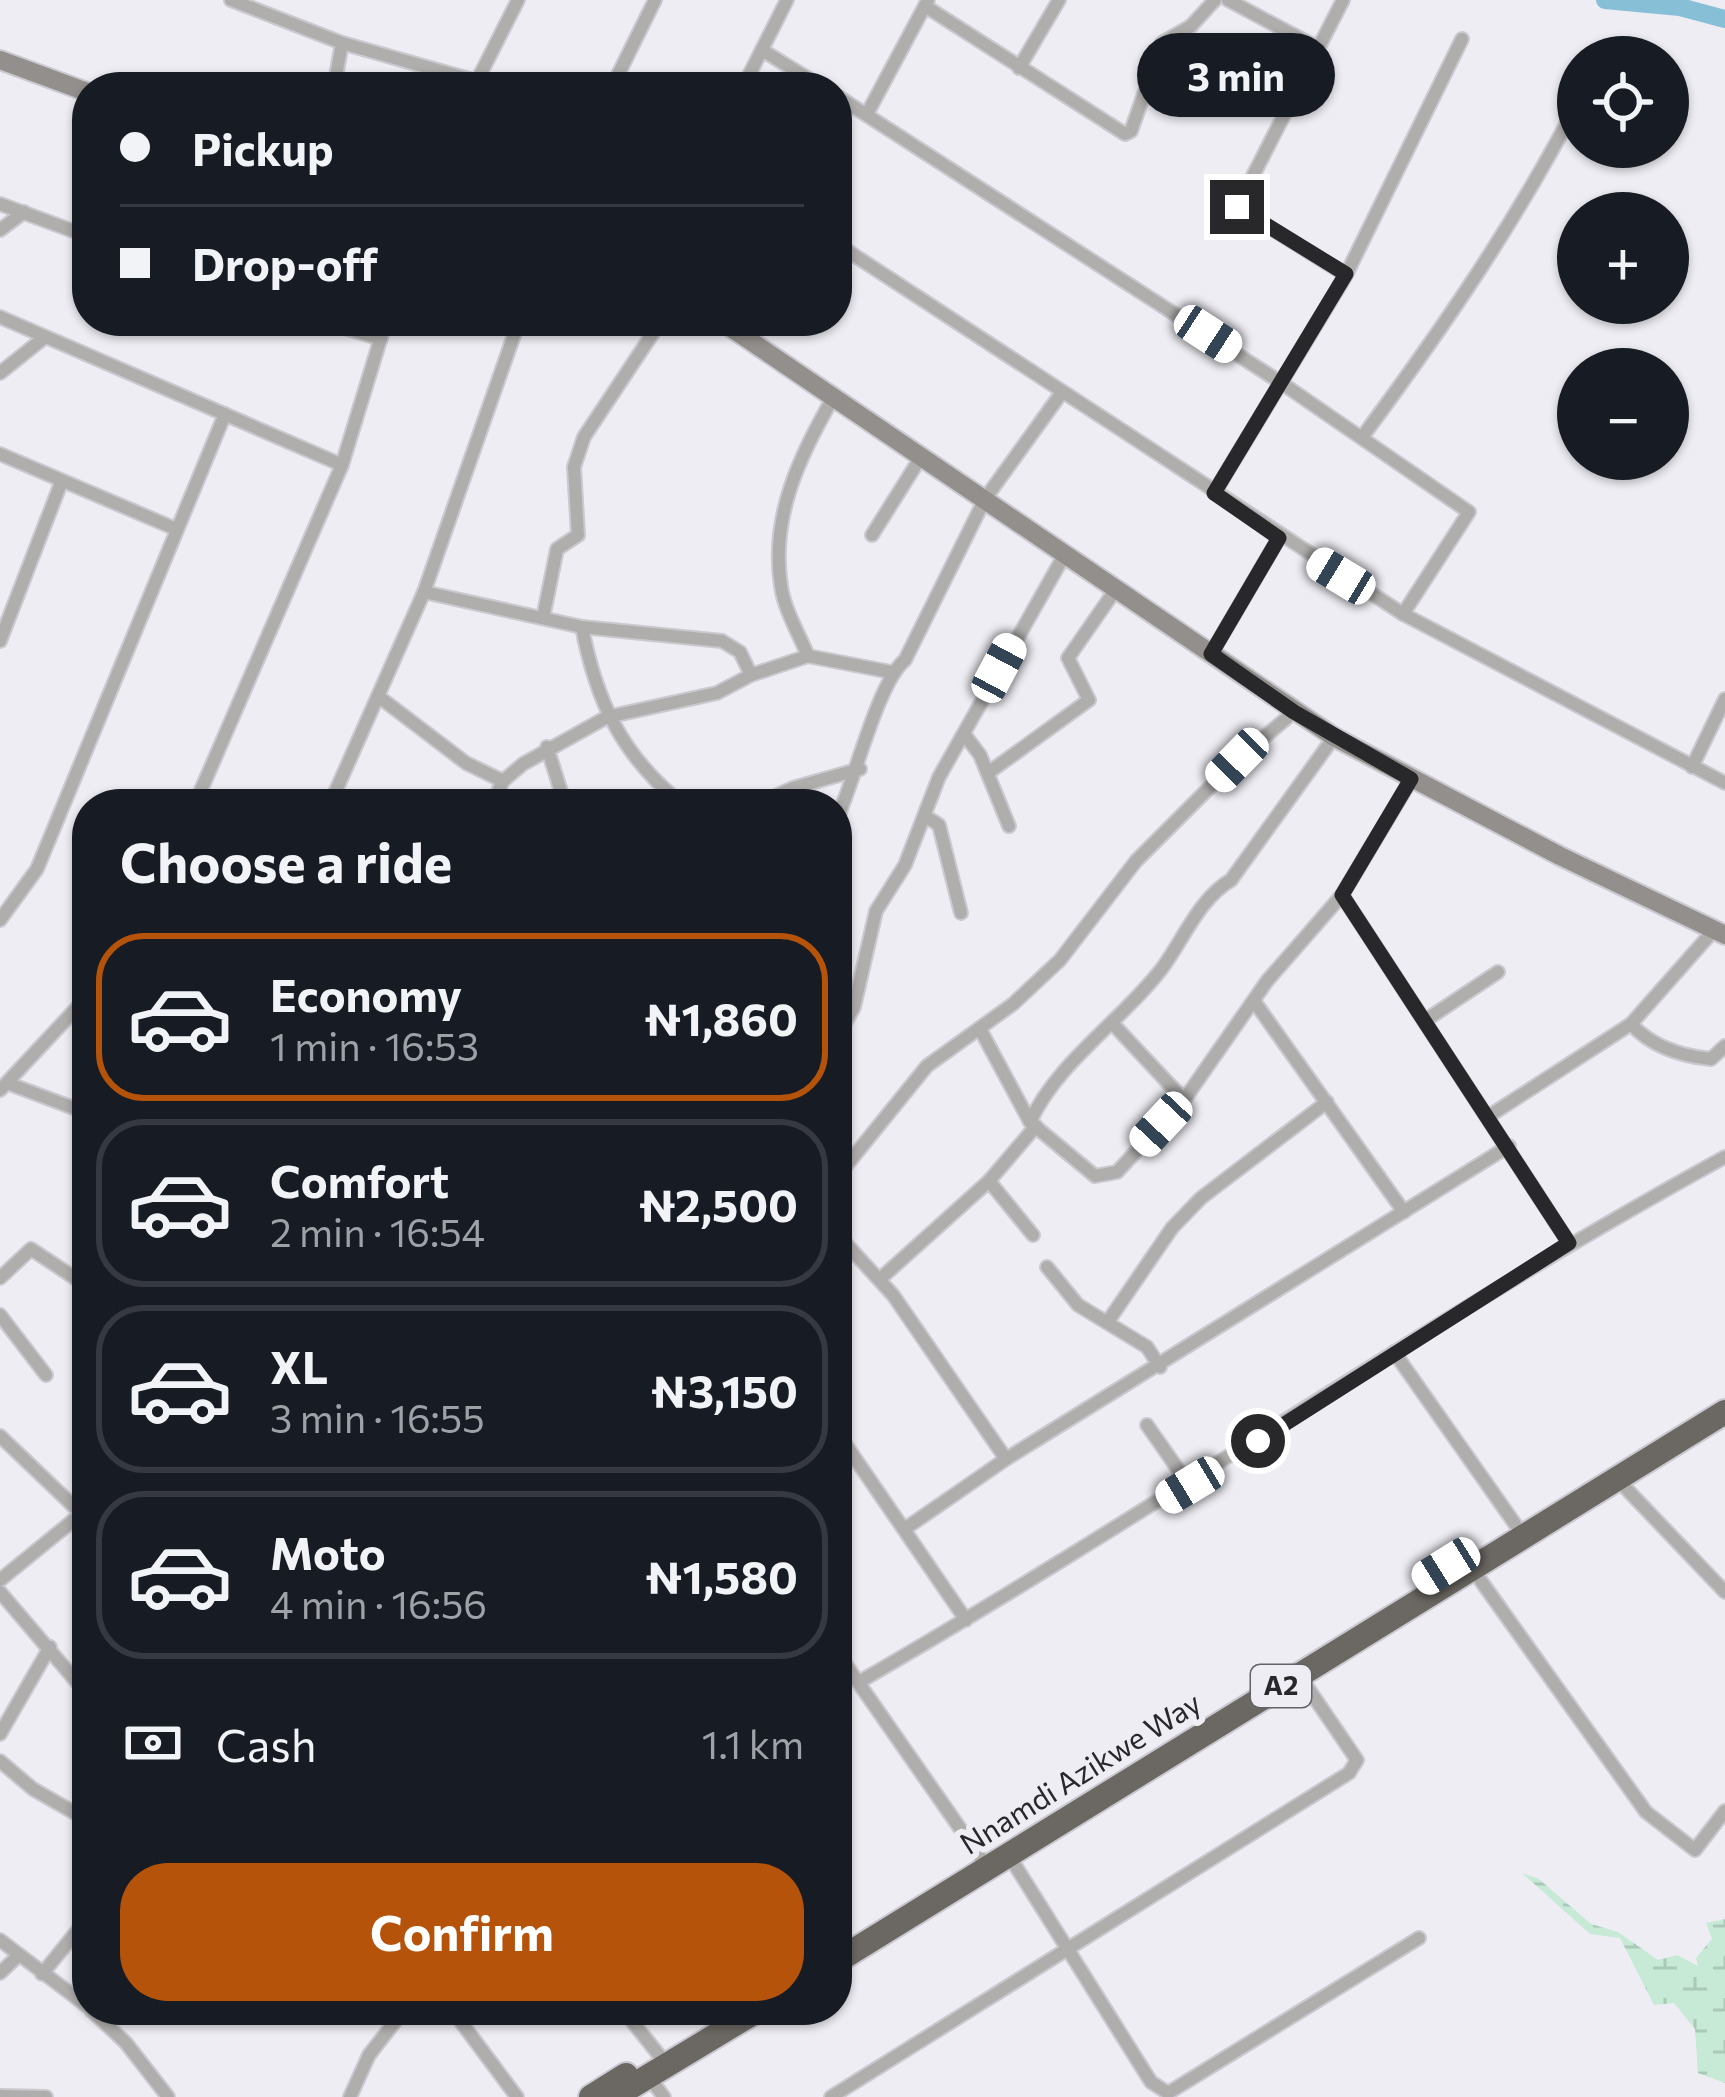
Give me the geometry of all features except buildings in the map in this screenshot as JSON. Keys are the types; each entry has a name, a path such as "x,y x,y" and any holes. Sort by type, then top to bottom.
{"highway":[{"name":"Nnamdi Azikwe Way","path":"852,1934 1725,1395"},
{"name":"Nnamdi Azikwe Way","path":"852,1952 1725,1412"},
{"path":"591,2097 657,2076 713,2025"},
{"path":"614,2097 657,2076 735,2025"}],"street":[{"path":"231,0 342,43 442,72"},
{"path":"482,72 518,0"},
{"path":"619,72 655,0"},
{"path":"750,72 787,0"},
{"path":"1019,68 1059,0"},
{"path":"867,114 927,3 1019,68 1128,134 1162,43 1190,26 1215,0"},
{"path":"1228,0 1318,48"},
{"path":"1343,0 1237,207 1346,274"},
{"path":"1214,493 1346,274 1462,39"},
{"path":"337,72 342,43"},
{"path":"761,50 798,72"},
{"path":"0,60 72,86"},
{"path":"852,105 1363,436 1469,512 1403,614"},
{"path":"1363,436 1472,289 1557,142"},
{"path":"0,205 72,230"},
{"path":"0,230 24,212"},
{"path":"852,254 1279,538 1403,614 1725,783"},
{"path":"0,317 342,465"},
{"path":"371,336 381,339"},
{"path":"205,789 342,465 382,336"},
{"path":"338,789 424,592 513,336"},
{"path":"543,618 557,549 578,535 574,467 584,437 651,336"},
{"path":"743,336 1334,737 1720,932 1631,1024 1489,1116"},
{"path":"0,373 45,337"},
{"path":"851,789 891,672 905,660 985,499 1060,394"},
{"path":"808,656 781,589 779,556 796,461 833,398"},
{"path":"0,920 37,869 225,414"},
{"path":"0,454 176,529"},
{"path":"872,536 921,458"},
{"path":"0,640 62,484"},
{"path":"1211,654 1279,538"},
{"path":"852,1011 876,911 905,866 964,734 1065,554"},
{"path":"988,773 1089,700 1090,694 1069,667 1069,658 1116,589"},
{"path":"424,592 582,627 722,641 740,652 751,675"},
{"path":"582,627 607,717 648,777 663,789"},
{"path":"499,789 547,747 607,717 717,693 751,675 808,656 891,672"},
{"path":"378,696 466,763 503,781"},
{"path":"1692,767 1725,699"},
{"path":"852,1158 927,1066 980,1029 1060,959 1136,861 1237,760 1294,712"},
{"path":"964,734 988,773 1009,826"},
{"path":"880,1279 989,1180 1033,1124 1046,1097 1163,967 1215,890 1244,864 1334,737"},
{"path":"547,747 560,789"},
{"path":"791,789 860,769"},
{"path":"980,1029 1033,1124 1095,1176 1117,1172 1184,1100 1254,1001 1342,895 1411,779"},
{"path":"926,816 939,825 961,913"},
{"path":"1342,895 1569,1243"},
{"path":"1426,1020 1498,972"},
{"path":"1254,1001 1404,1212"},
{"path":"72,1013 4,1086 72,1108"},
{"path":"1113,1024 1184,1100"},
{"path":"1631,1024 1643,1038 1693,1057 1711,1059 1725,1046"},
{"path":"1109,1321 1172,1228 1202,1198 1327,1102"},
{"path":"906,1528 1006,1459 1508,1146"},
{"path":"859,1682 1190,1485 1569,1243 1725,1157"},
{"path":"989,1180 1033,1235"},
{"path":"0,1278 31,1249 72,1276"},
{"path":"852,1250 880,1279 1006,1459"},
{"path":"1047,1267 1078,1305 1148,1347 1160,1367"},
{"path":"0,1315 46,1376"},
{"path":"1394,1352 1515,1524"},
{"path":"1147,1425 1190,1485"},
{"path":"0,1436 72,1501"},
{"path":"852,1453 965,1620"},
{"path":"1618,1480 1725,1592"},
{"path":"0,1580 72,1525"},
{"path":"1471,1567 1646,1812 1696,1850 1725,1811"},
{"path":"0,1592 72,1675"},
{"path":"0,1734 50,1647"},
{"path":"852,1672 980,1856"},
{"path":"830,2097 1356,1767 1352,1750 1299,1676"},
{"path":"0,1761 33,1789 72,1811"},
{"path":"1008,1854 1151,2082 1168,2093 1419,1938"},
{"path":"42,1974 72,1937"},
{"path":"0,1940 72,1996"},
{"path":"0,1973 18,1956"},
{"path":"107,2025 168,2097"},
{"path":"350,2097 369,2055 392,2025"},
{"path":"461,2025 517,2097"},
{"path":"631,2025 657,2076"},
{"path":"0,2096 46,2097"}],"green space":[{"path":"1522,1873 1539,1879 1591,1924 1618,1932 1658,1960 1677,1955 1698,1966 1696,1958 1712,1939 1706,1923 1725,1919 1725,2083 1698,2073 1695,2029 1674,2003 1654,2005 1620,1938 1590,1934"}],"waterway":[{"path":"1605,0 1680,7 1725,19"}],"route":[{"path":"1237,207 1346,274 1214,493 1279,538 1211,654 1334,737 1411,779 1342,895 1569,1243 1258,1441"}]}
